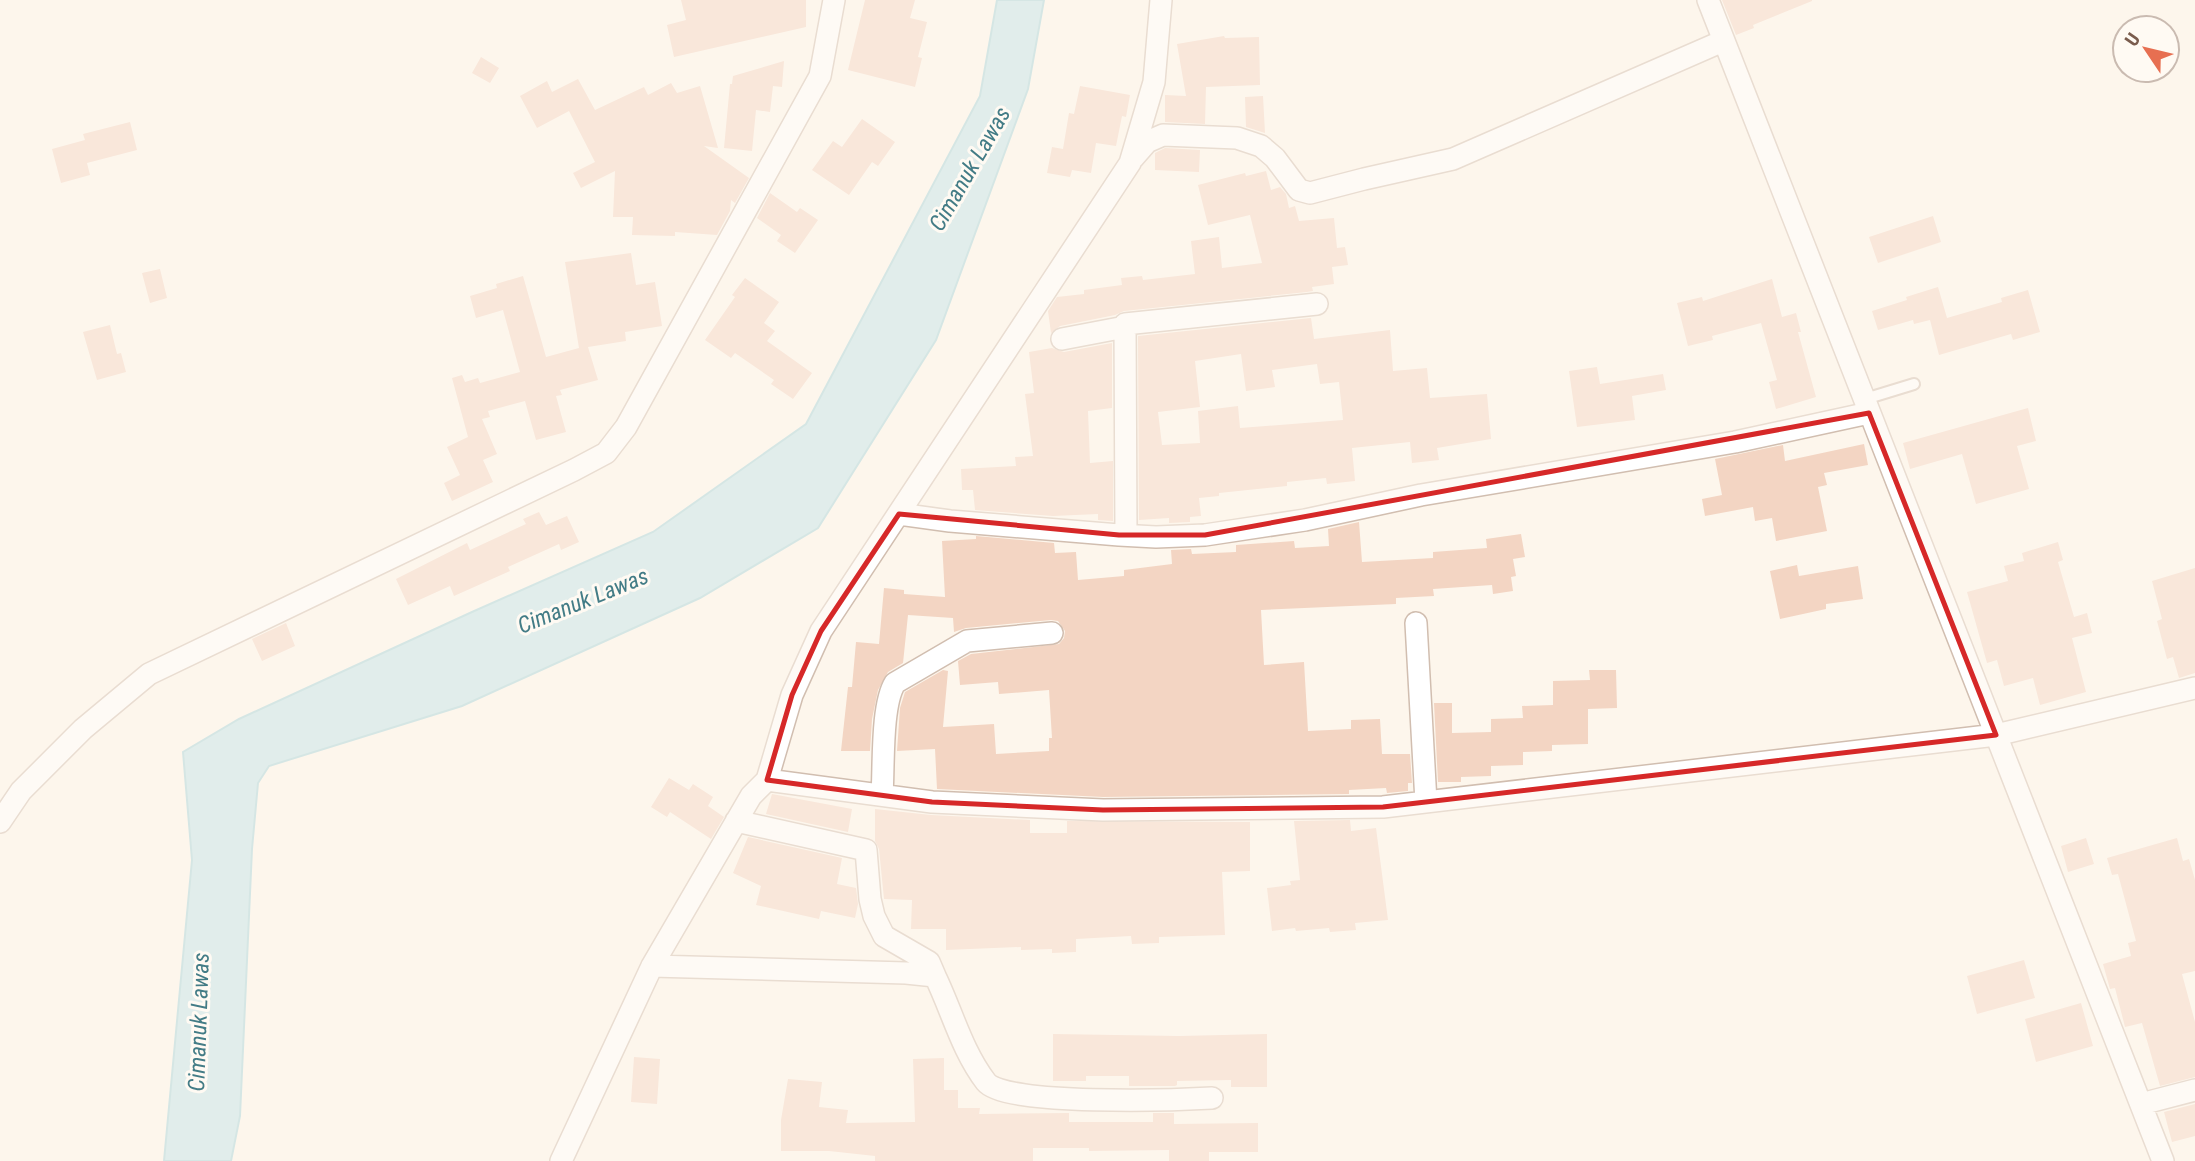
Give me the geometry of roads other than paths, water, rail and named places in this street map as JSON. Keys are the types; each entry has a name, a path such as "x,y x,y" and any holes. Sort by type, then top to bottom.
{"street":[{"path":"0,822 21,791 83,729 149,674 574,471 606,453 626,427 820,76 834,0"},
{"path":"1130,163 1154,82 1161,0"},
{"path":"1708,0 1964,647 2163,1161"},
{"path":"561,1161 652,967 751,796 767,780 792,695 821,631 1080,236 1147,142 1163,135 1237,138 1261,146 1275,158 1299,190 1310,194 1453,159 1723,41"},
{"path":"1062,338 1125,327 1128,323 1317,304"},
{"path":"1125,327 1126,535"},
{"path":"899,514 1126,535 1205,535 1305,520 1422,495 1735,442 1867,406"},
{"path":"1416,623 1426,802"},
{"path":"882,795 887,708 895,683 967,640 1052,633"},
{"path":"767,780 932,802 1103,810 1382,807 1996,735 2195,688"},
{"path":"736,821 866,850 870,899 874,916 884,936 929,962 948,1003 960,1038 987,1084 1006,1093 1115,1102 1212,1098"},
{"path":"652,967 935,976"},
{"path":"2141,1104 2195,1090"}],"lane":[{"path":"1867,406 1914,384"}],"water":[{"name":"Cimanuk Lawas","path":"997,0 1044,0 1028,89 936,340 818,528 700,598 462,706 269,766 258,783 252,849 240,1116 231,1161 164,1161 192,860 183,752 239,719 653,532 806,424 980,96"}]}
